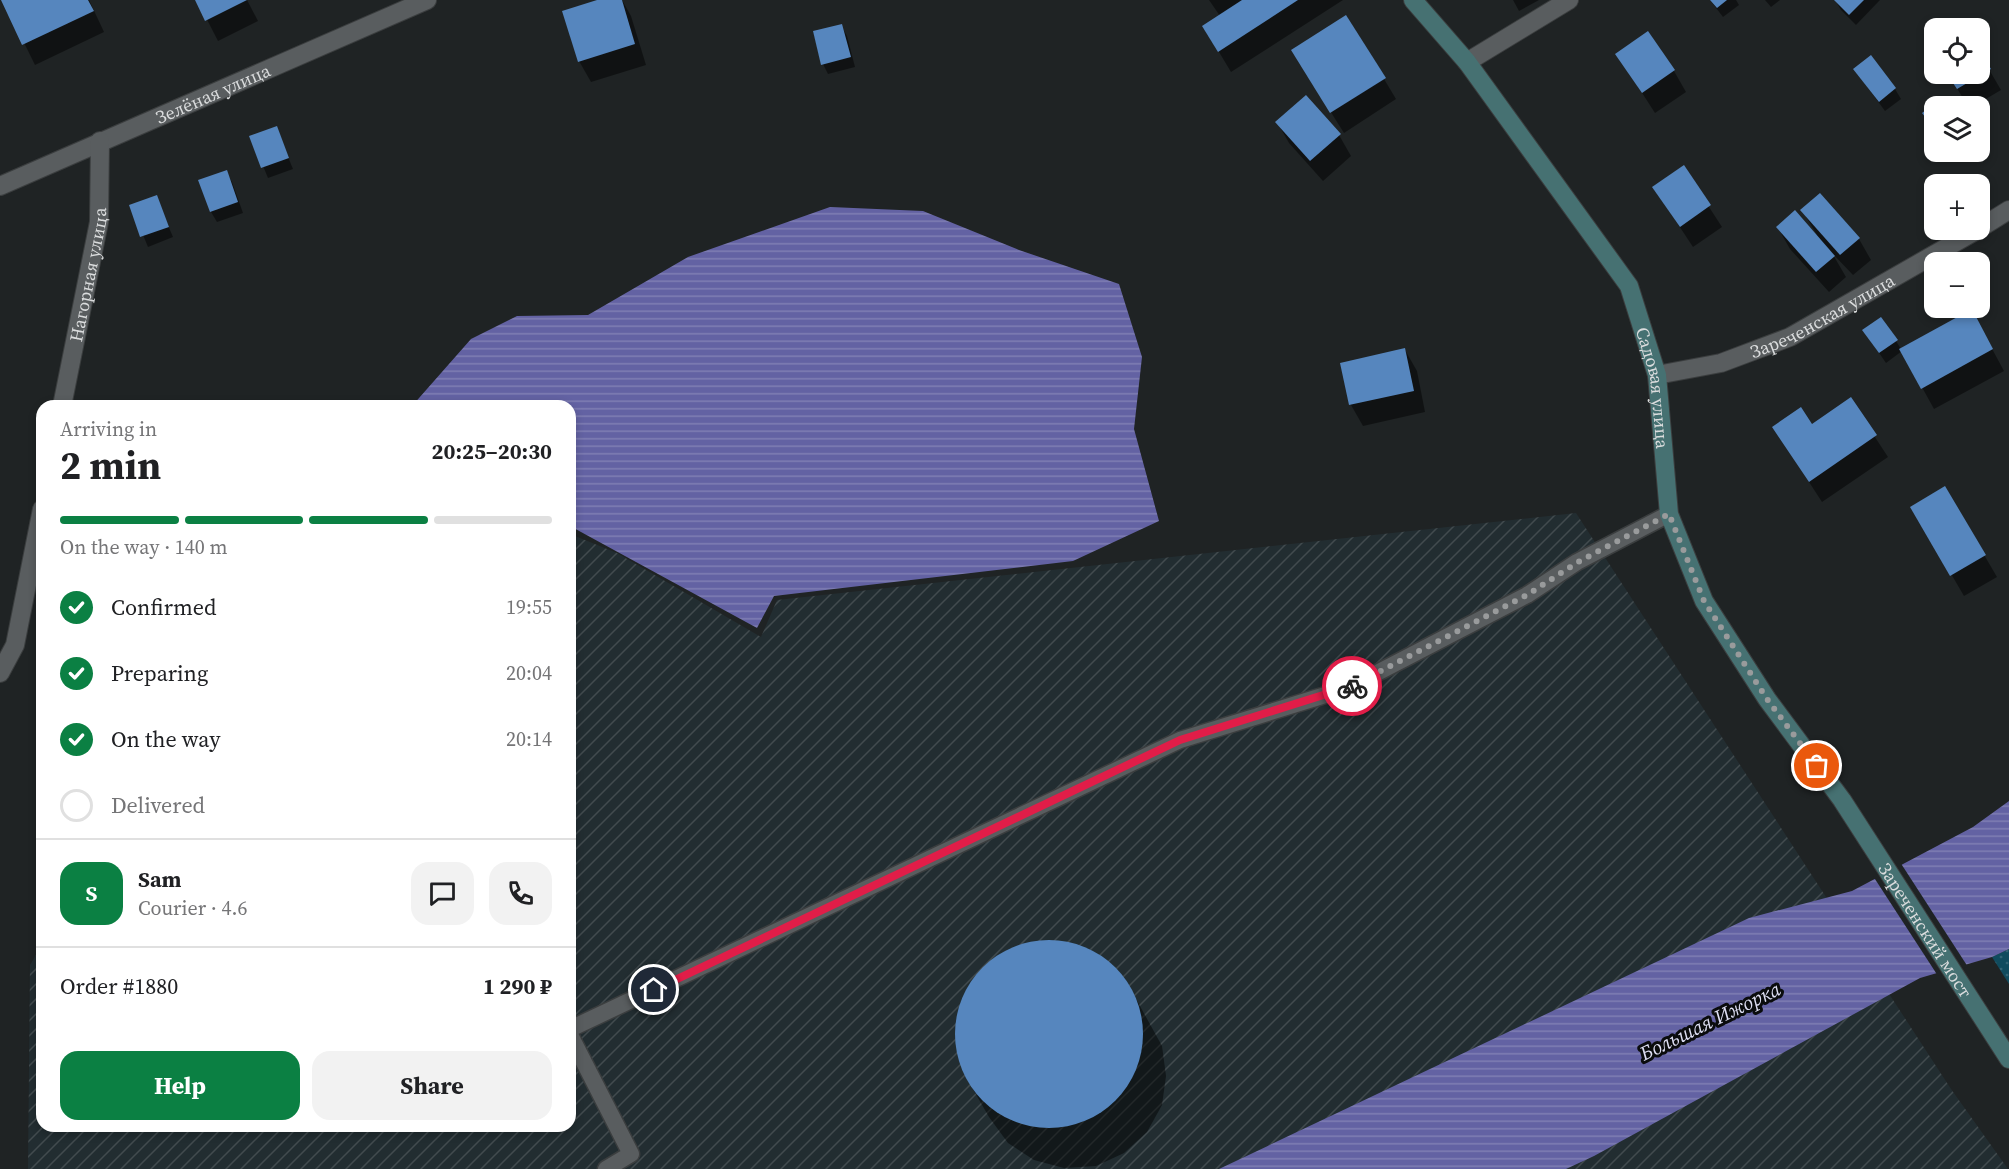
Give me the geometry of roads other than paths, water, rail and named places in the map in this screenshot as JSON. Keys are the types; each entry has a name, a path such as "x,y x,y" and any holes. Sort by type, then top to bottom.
{"street":[{"name":"Зелёная улица","path":"0,186 427,0"},
{"name":"Садовая улица","path":"1413,0 1467,62 1629,286 1657,375 1669,514 1704,601 1767,699 1842,800"},
{"path":"1467,62 1569,0"},
{"name":"Нагорная улица","path":"63,400 99,222 100,141"},
{"name":"Зареченская улица","path":"1990,222 2009,210"},
{"name":"Зареченская улица","path":"1657,375 1721,363 1790,337 1959,240"},
{"path":"0,673 15,645 36,539"},
{"name":"Зареченский мост","path":"1842,800 2009,1059"}],"lane":[{"path":"576,1026 1180,740 1348,688 1527,595 1578,562 1669,514"},
{"path":"576,1047 631,1154 606,1169"}],"water":[{"path":"830,207 923,211 1019,250 1119,284 1142,357 1134,429 1159,521 1073,561 774,596 757,628 576,529 576,400 417,400 471,339 517,316 588,315 688,257"},
{"name":"Большая Ижорка","path":"2009,801 2009,949 1992,957 1920,978 1594,1156 1566,1169 1219,1169 1749,918 1852,891 1973,827"}]}
